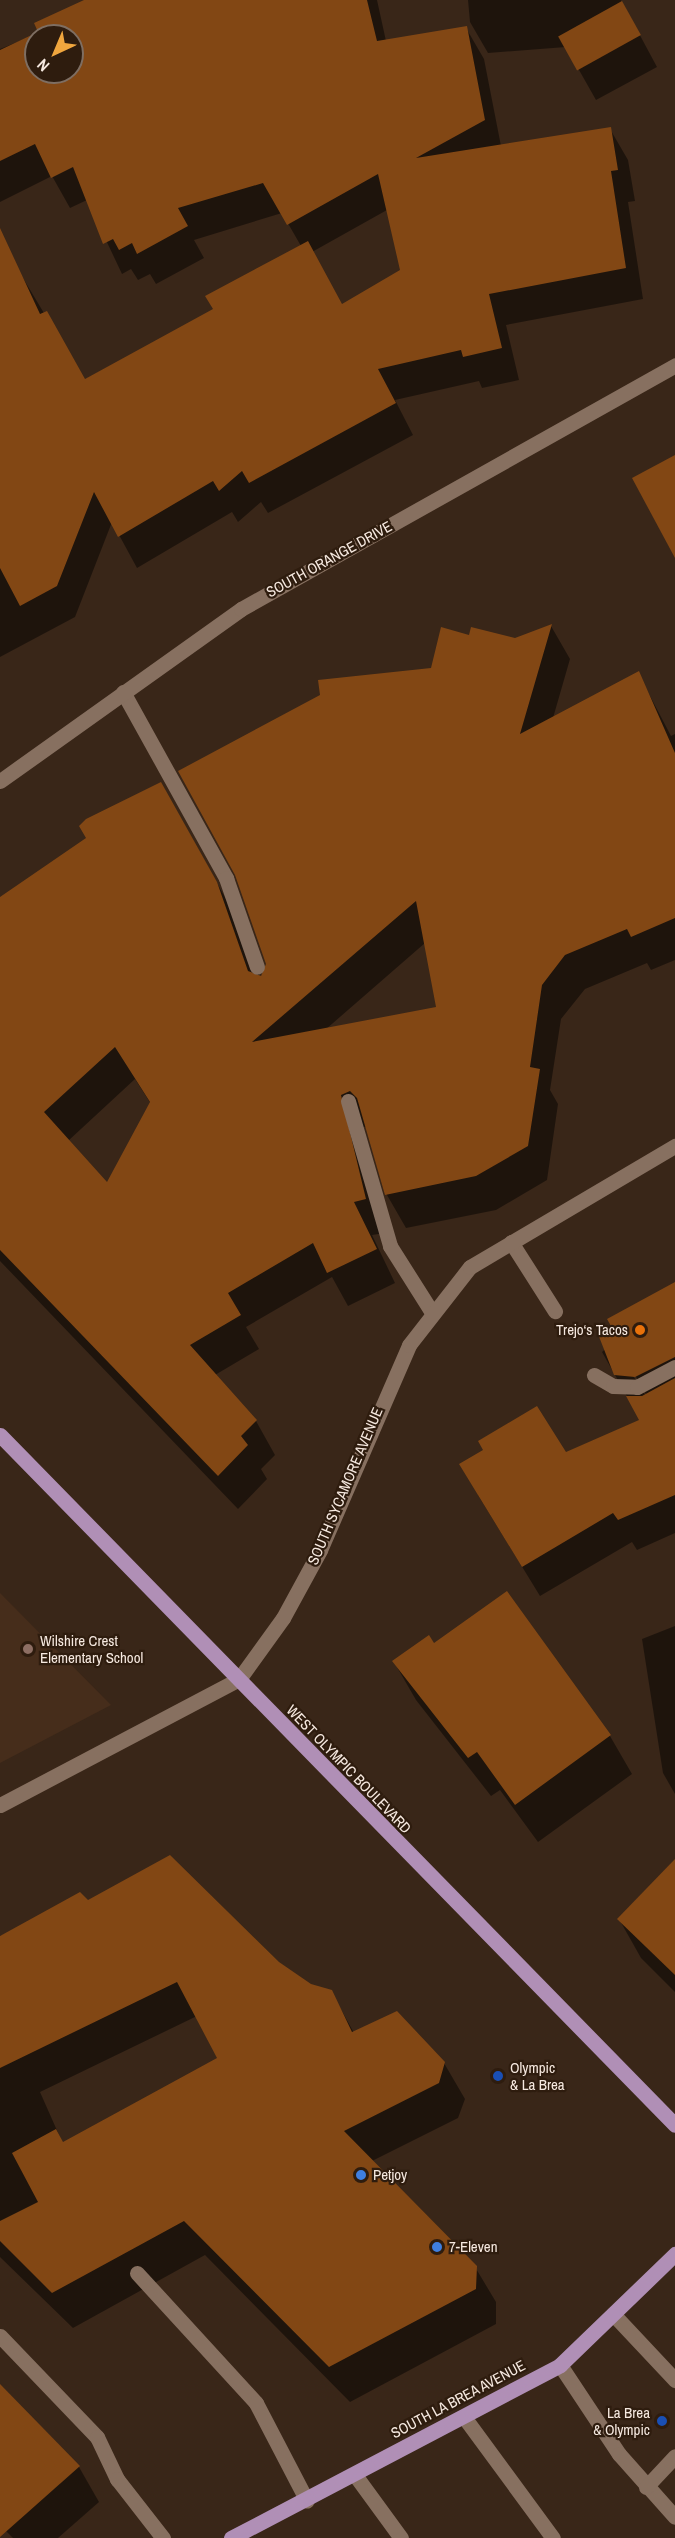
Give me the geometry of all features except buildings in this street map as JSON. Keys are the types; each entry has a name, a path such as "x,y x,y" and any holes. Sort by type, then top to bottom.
{"main road":[{"name":"WEST OLYMPIC BOULEVARD","path":"0,1435 675,2125"},
{"name":"SOUTH LA BREA AVENUE","path":"231,2538 307,2501 560,2365 675,2254"}],"street":[{"name":"SOUTH ORANGE DRIVE","path":"0,781 241,609 675,365"},
{"path":"123,692 226,878 257,967"},
{"path":"348,1101 390,1246 433,1314"},
{"name":"SOUTH SYCAMORE AVENUE","path":"0,1805 239,1679 283,1618 310,1569 384,1397 409,1345 470,1267 675,1146"},
{"path":"511,1242 555,1311"},
{"path":"594,1375 614,1386 637,1388 675,1367"},
{"path":"136,2273 256,2403 307,2501"},
{"path":"613,2314 675,2380"},
{"path":"0,2336 97,2437 117,2479 163,2538"},
{"path":"560,2365 582,2405 646,2487 675,2517"},
{"path":"464,2417 540,2524 553,2538"},
{"path":"646,2487 675,2456"},
{"path":"355,2475 401,2538"}],"shaded area":[{"name":"Wilshire Crest Elementary School","path":"0,1593 111,1705 0,1763"}],"place":[{"name":"Trejo‘s Tacos","path":"640,1330"},
{"name":"Wilshire Crest Elementary School","path":"28,1649"},
{"name":"Olympic & La Brea","path":"498,2076"},
{"name":"Petjoy","path":"361,2175"},
{"name":"7-Eleven","path":"437,2247"},
{"name":"La Brea & Olympic","path":"662,2421"}]}
